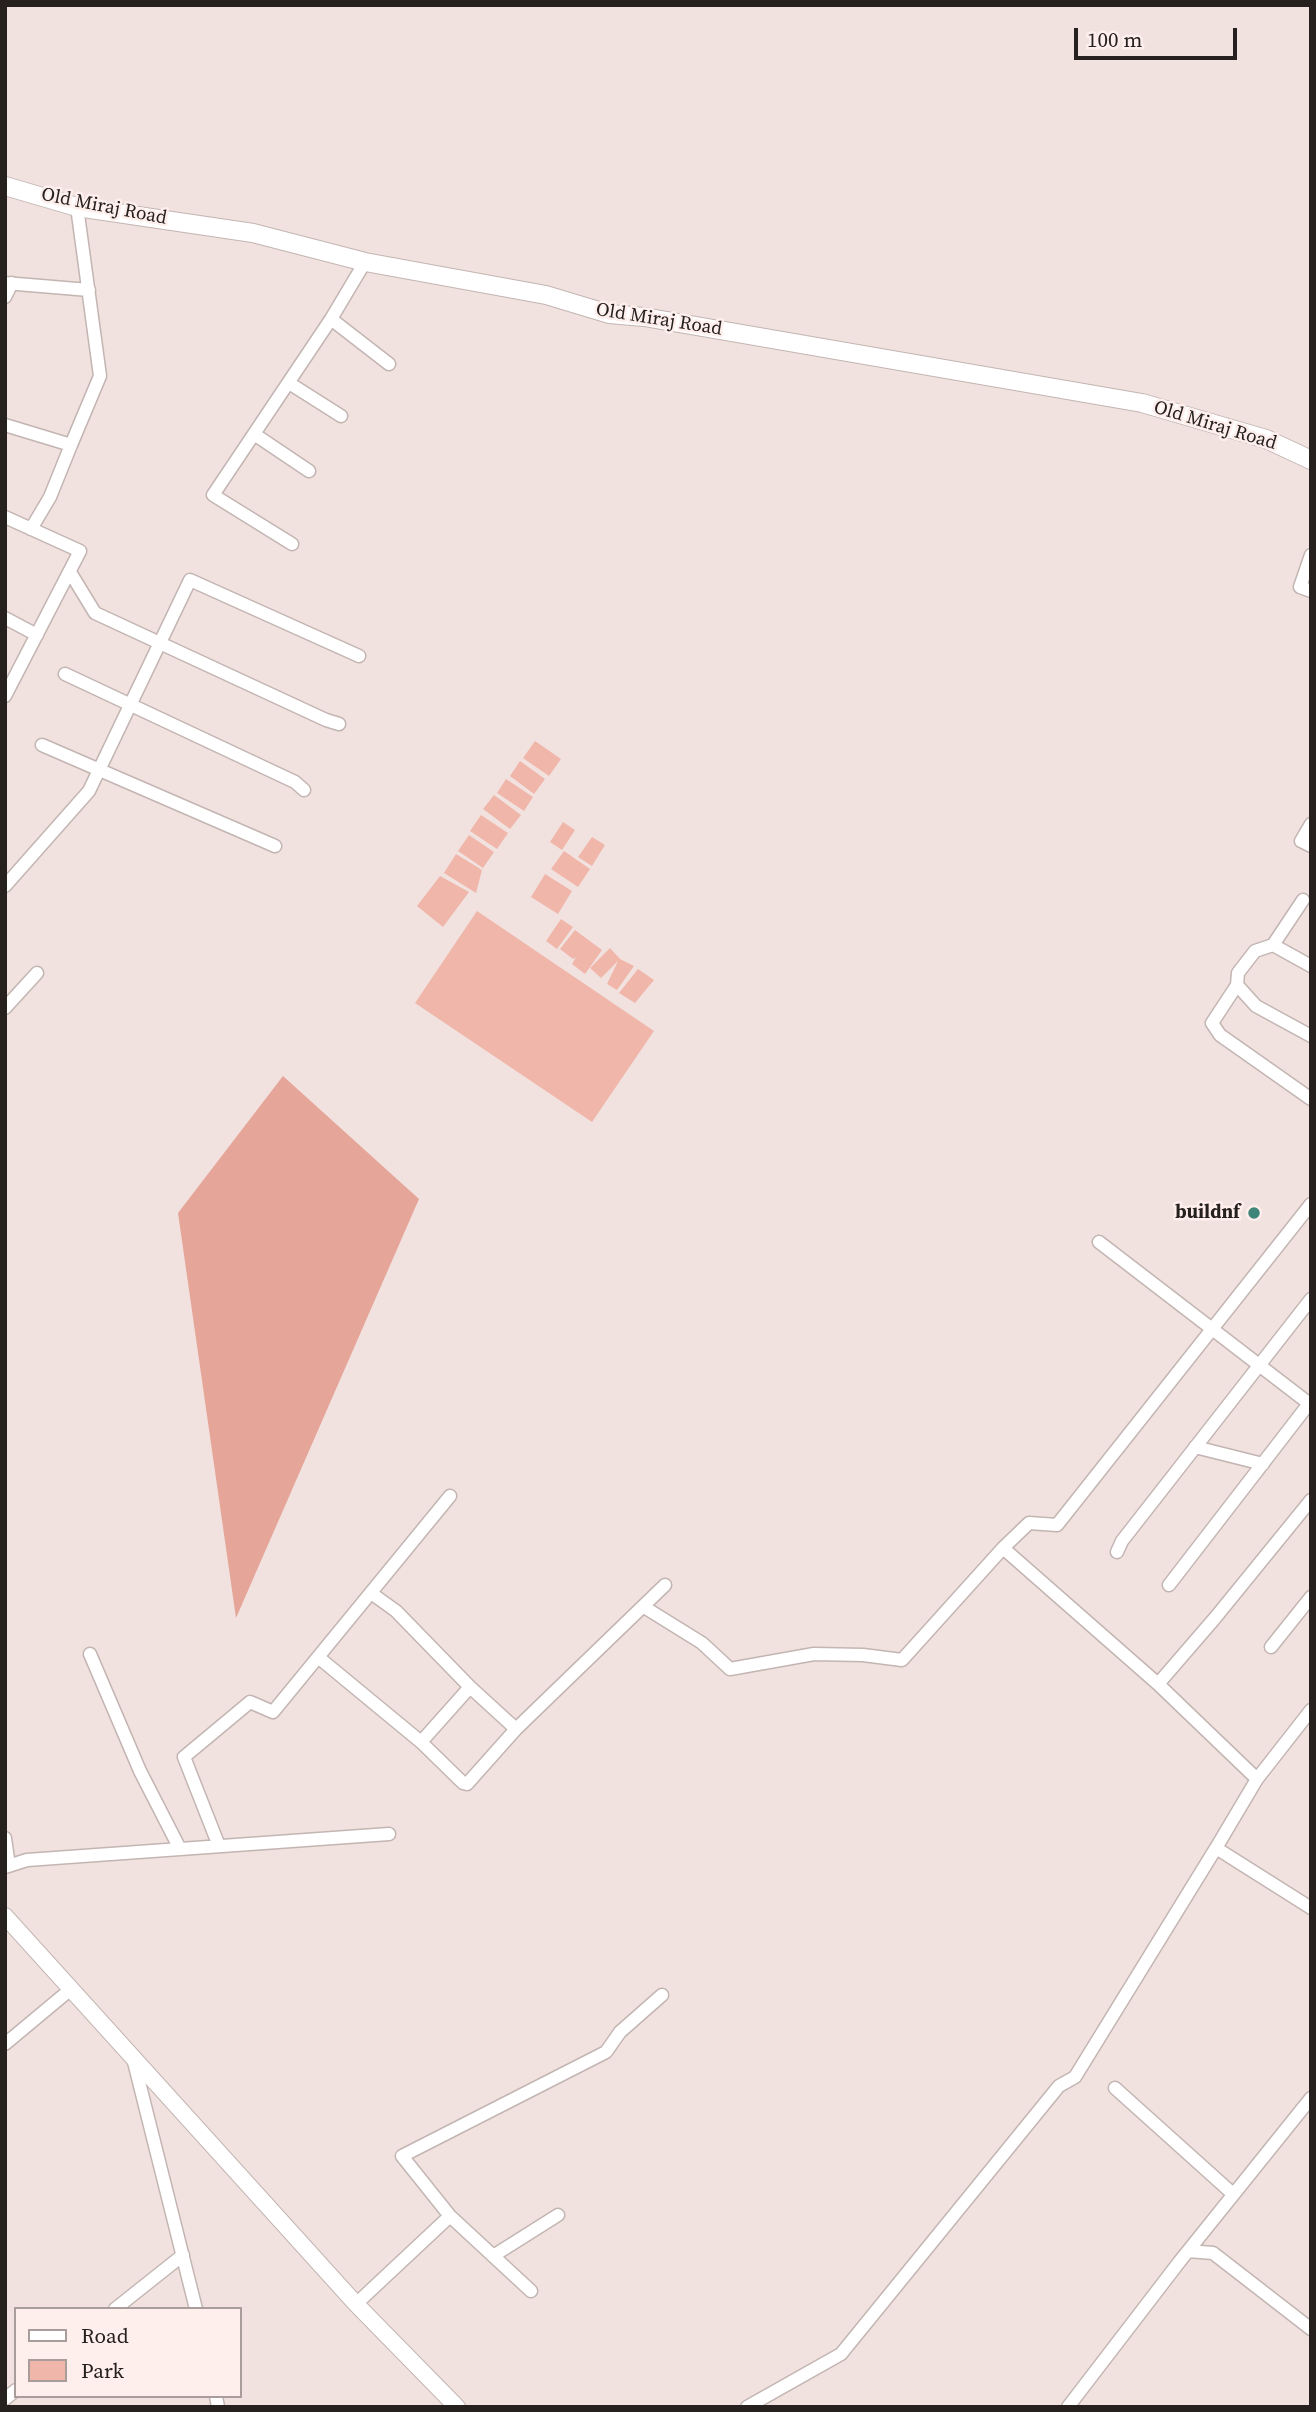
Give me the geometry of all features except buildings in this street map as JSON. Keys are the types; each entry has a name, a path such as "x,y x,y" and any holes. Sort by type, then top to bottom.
{"main road":[{"name":"Old Miraj Road","path":"5,186 78,206 253,233 365,262 546,295 609,314 644,317 1142,403 1266,439 1311,460"},
{"path":"5,1916 356,2304 457,2407"}],"street":[{"path":"31,529 50,497 100,376 78,206"},
{"path":"292,544 213,495 331,319 365,262"},
{"path":"5,297 9,283 89,290"},
{"path":"331,319 389,363"},
{"path":"289,383 341,416"},
{"path":"5,425 71,445"},
{"path":"254,434 309,471"},
{"path":"5,517 80,551 5,696"},
{"path":"1311,555 1300,587 1311,592"},
{"path":"70,572 95,613 339,724"},
{"path":"5,886 89,791 190,580 359,656"},
{"path":"5,618 37,635"},
{"path":"65,674 295,782 304,790"},
{"path":"43,745 275,846"},
{"path":"1311,824 1301,841 1311,846"},
{"path":"1302,900 1273,944 1255,951 1238,973 1237,985 1212,1023 1220,1035 1311,1099"},
{"path":"1273,944 1311,966"},
{"path":"5,1008 37,973"},
{"path":"1237,985 1256,1006 1311,1036"},
{"path":"644,1607 702,1643 730,1669 814,1654 863,1655 902,1660 1029,1523 1057,1525 1311,1204"},
{"path":"1098,1242 1310,1403 1170,1585"},
{"path":"1116,1552 1311,1299"},
{"path":"1195,1447 1263,1464"},
{"path":"219,1846 184,1757 250,1702 273,1712 450,1496"},
{"path":"1157,1684 1215,1618 1311,1500"},
{"path":"1003,1548 1157,1684 1257,1779"},
{"path":"318,1657 421,1742 467,1784 516,1730 665,1585"},
{"path":"371,1593 396,1611 516,1730"},
{"path":"1271,1647 1311,1597"},
{"path":"90,1654 140,1771 180,1849"},
{"path":"421,1742 470,1687"},
{"path":"747,2407 841,2354 1059,2086 1075,2077 1257,1779 1311,1710"},
{"path":"5,1838 7,1866 27,1860 389,1835"},
{"path":"1216,1848 1311,1908"},
{"path":"5,2044 71,1989"},
{"path":"531,2291 450,2216 402,2156 606,2052 620,2032 662,1995"},
{"path":"132,2056 196,2307"},
{"path":"1115,2088 1233,2194"},
{"path":"1068,2407 1188,2251 1311,2098"},
{"path":"493,2256 558,2215"},
{"path":"356,2304 450,2216"},
{"path":"1188,2251 1213,2253 1311,2329"},
{"path":"118,2307 183,2255"},
{"path":"5,2399 11,2407"}],"green space":[{"path":"535,741 561,759 549,776 523,758"},
{"path":"520,761 545,779 534,794 510,776"},
{"path":"506,779 533,797 524,811 497,793"},
{"path":"494,795 521,815 510,829 483,809"},
{"path":"481,815 508,833 497,849 470,831"},
{"path":"563,822 575,830 562,850 550,842"},
{"path":"469,835 494,852 483,868 458,851"},
{"path":"592,837 605,845 592,866 578,857"},
{"path":"564,851 590,869 578,887 551,869"},
{"path":"456,854 482,870 476,893 444,873"},
{"path":"545,874 572,891 558,914 531,897"},
{"path":"440,876 469,892 443,927 417,906"},
{"path":"477,911 654,1031 592,1122 415,1003"},
{"path":"561,919 573,927 557,949 546,941"},
{"path":"575,930 602,950 585,974 572,964 576,957 573,959 560,949"},
{"path":"610,948 620,959 634,966 617,990 607,984 618,961 601,978 590,968"},
{"path":"638,969 654,980 635,1003 619,993"}],"shaded area":[{"path":"283,1076 419,1199 236,1618 178,1213"}],"place":[{"name":"buildnf","path":"1254,1213"}]}
